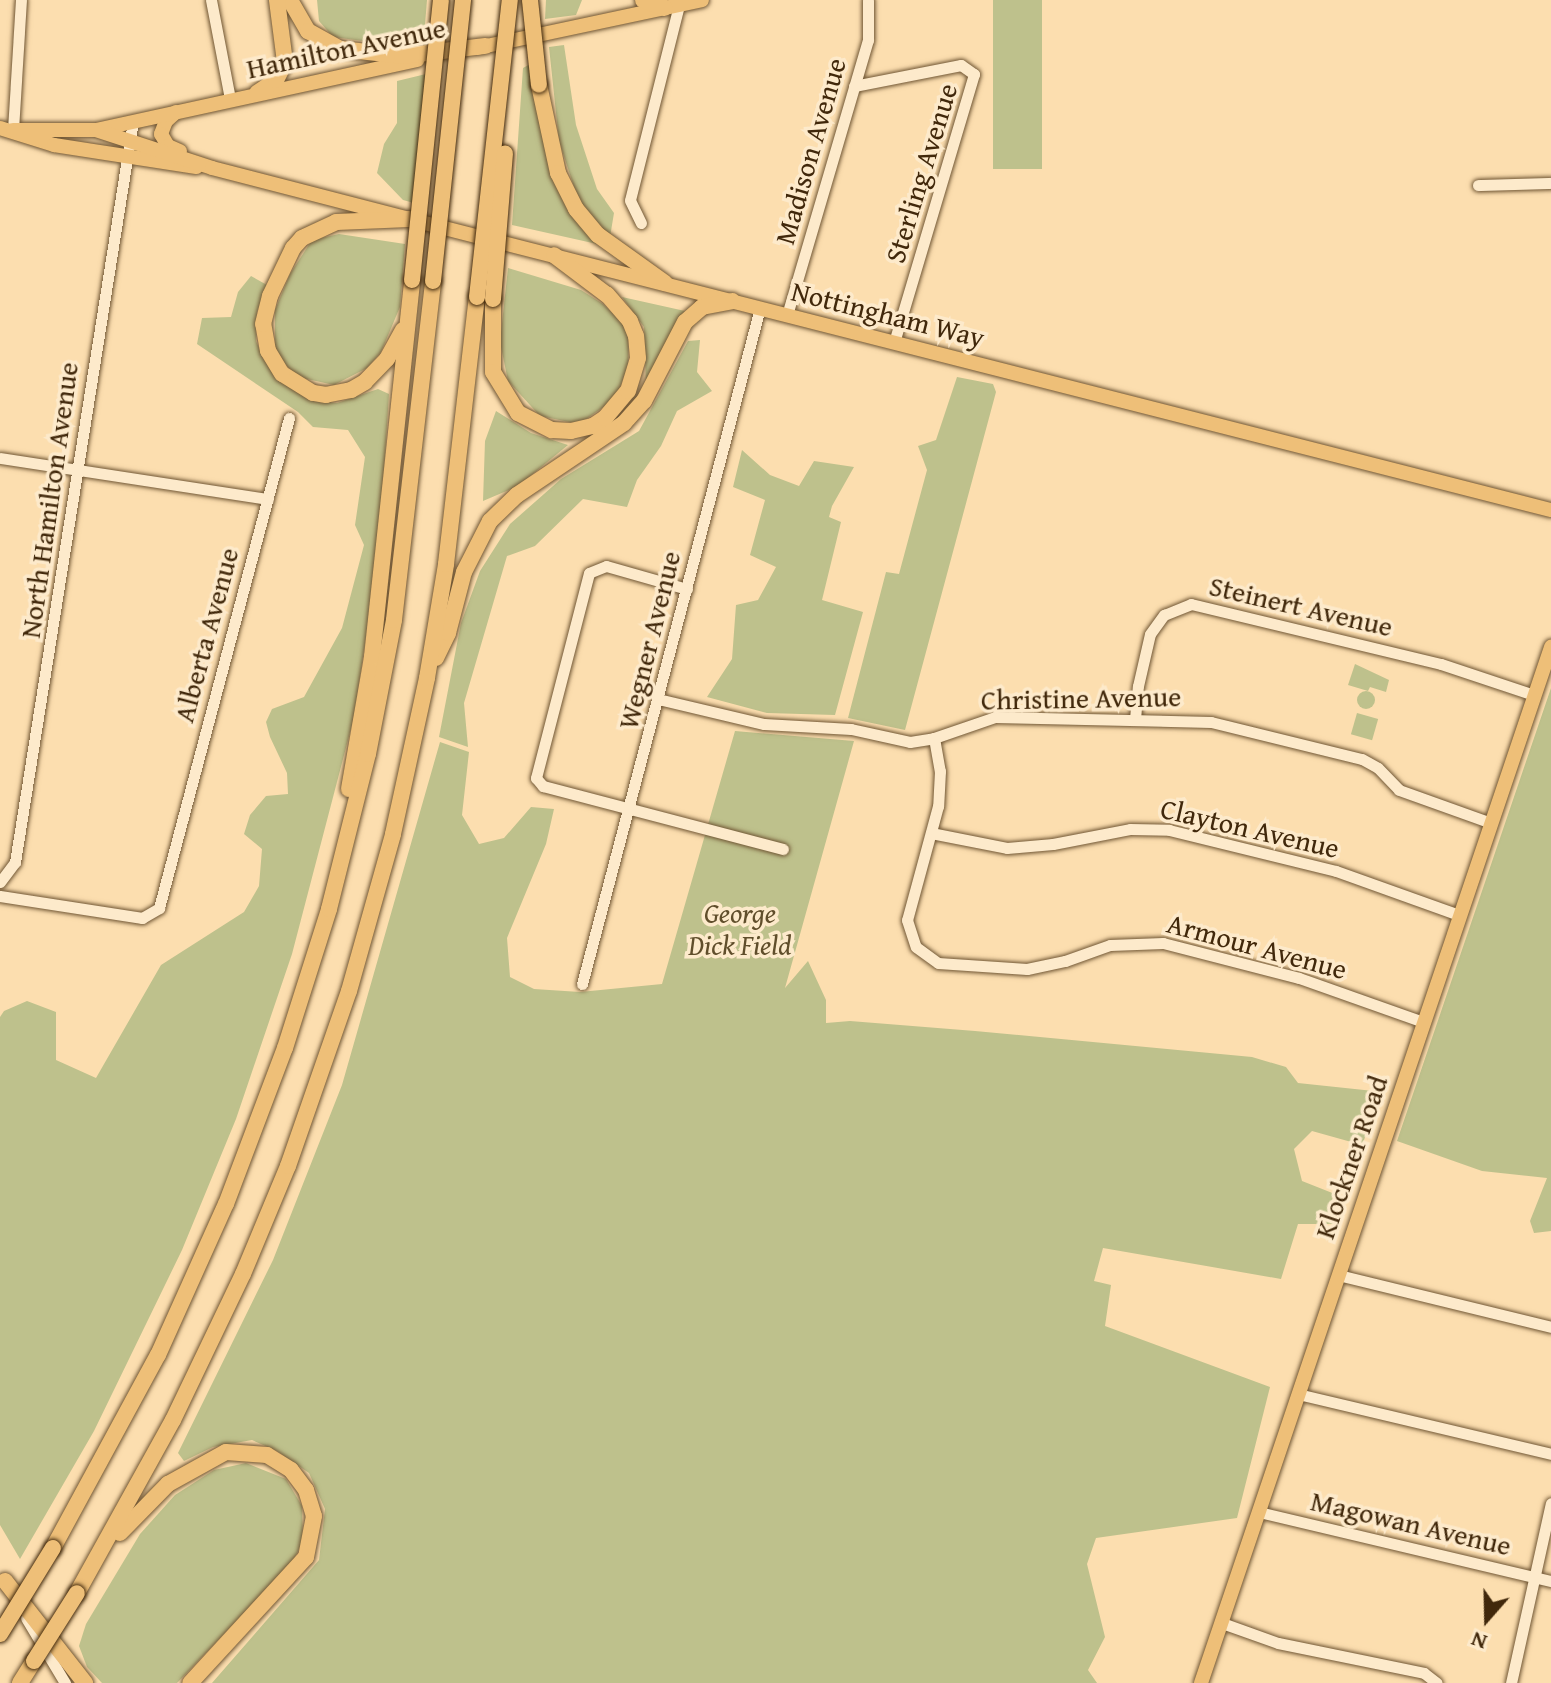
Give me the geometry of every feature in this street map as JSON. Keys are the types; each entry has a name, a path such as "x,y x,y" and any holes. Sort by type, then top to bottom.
{"highway":[{"path":"257,93 276,80 285,62 277,0"},
{"path":"290,0 308,31 341,49 402,56 485,46"},
{"path":"430,103 432,0"},
{"path":"329,909 372,657 441,0"},
{"path":"0,1634 53,1548 158,1355 226,1204 285,1048 329,909 368,754 394,620 463,0"},
{"path":"77,1593 197,1371 288,1166 365,939 396,822 427,678 446,564 505,153 497,121 510,0"},
{"path":"530,0 539,85 558,173 576,209 598,235 665,283"},
{"path":"643,0 672,6"},
{"path":"409,219 336,222 302,238 293,248 270,296 263,324 264,338 274,364 292,383 313,393 337,394 351,390 377,371 409,318"},
{"path":"485,298 493,372 518,413 552,430 571,431 593,426 605,418 628,391 638,358 636,336 630,321 607,295 554,255"},
{"path":"427,678 448,633 468,563 490,521 517,495 624,423 644,401 685,322 702,307 732,301"},
{"path":"20,1683 77,1593 129,1522 158,1493 212,1456 241,1450 267,1455 291,1470 306,1490 314,1516 306,1557 190,1683"},
{"path":"3,1577 85,1683"}],"main road":[{"name":"Hamilton Avenue","path":"96,130 257,93 702,0"},
{"path":"178,110 162,128 162,140 212,168"},
{"path":"6,129 96,130"},
{"name":"Nottingham Way","path":"6,129 54,145 129,150"},
{"name":"Nottingham Way","path":"96,130 129,150 182,167 212,168 1551,510"},
{"name":"Klockner Road","path":"1201,1683 1551,647"}],"street":[{"path":"6,129 21,0"},
{"path":"211,0 230,99"},
{"name":"Madison Avenue","path":"787,315 868,40 868,0"},
{"path":"641,223 630,200 672,6"},
{"name":"Sterling Avenue","path":"854,86 967,66 975,79 894,342"},
{"name":"North Hamilton Avenue","path":"0,882 15,862 133,121"},
{"path":"1478,185 1551,183"},
{"name":"Wegner Avenue","path":"582,984 760,308"},
{"name":"Alberta Avenue","path":"0,896 149,917 159,908 289,418"},
{"path":"0,458 268,499"},
{"path":"687,589 606,566 589,573 536,778 543,786 783,849"},
{"name":"Steinert Avenue","path":"1135,719 1138,686 1150,634 1164,615 1191,604 1441,664 1534,695"},
{"name":"Christine Avenue","path":"658,699 764,724 851,729 910,742 934,738 995,717 1211,722 1362,759 1399,790 1491,823"},
{"name":"Armour Avenue","path":"934,738 940,787 931,833 907,917 907,930 916,947 938,963 1027,969 1065,961 1110,945 1163,943 1299,978 1423,1022"},
{"name":"Clayton Avenue","path":"931,833 1007,848 1053,844 1130,829 1169,830 1336,871 1459,915"},
{"path":"1338,1275 1551,1327"},
{"path":"1298,1394 1551,1454"},
{"path":"1511,1683 1551,1503"},
{"name":"Magowan Avenue","path":"1259,1512 1551,1581"},
{"path":"3,1577 65,1683"},
{"path":"1222,1623 1278,1643 1429,1675 1437,1683"}],"green space":[{"path":"317,0 427,0 423,49 333,37 319,21"},
{"path":"546,0 582,0 576,15 545,19"},
{"path":"993,0 1042,0 1042,169 993,169"},
{"path":"564,45 576,125 597,189 614,213 610,237 578,199 559,141 549,47"},
{"path":"532,63 544,141 597,244 512,225 523,68"},
{"path":"426,74 414,203 403,200 377,173 384,144 397,123 397,81"},
{"path":"339,234 405,244 400,307 381,352 367,368 334,385 298,377 275,354 275,310 290,274 312,240"},
{"path":"508,268 581,290 603,304 629,329 628,367 615,399 579,424 540,416 508,381 500,342"},
{"path":"251,276 267,285 257,312 256,341 265,361 310,400 337,403 378,389 389,394 379,549 354,717 292,954 236,1119 182,1250 94,1431 20,1559 0,1525 0,1017 4,1011 27,1001 56,1012 56,1060 96,1078 161,965 244,912 259,886 262,849 244,834 250,815 266,796 288,794 287,773 266,722 272,709 304,697 342,628 364,545 355,525 365,457 348,430 313,427 298,412 197,344 202,318 231,317 238,292"},
{"path":"622,297 685,311 646,386 644,327"},
{"path":"700,340 697,372 712,391 677,411 661,446 637,480 627,507 583,499 535,546 507,556 464,703 468,747 439,737 461,623 480,571 510,524 561,479 639,431 688,341"},
{"path":"957,377 993,384 996,392 905,730 848,718 886,572 899,574 927,470 918,446 936,440"},
{"path":"496,411 531,433 568,445 518,486 483,501 485,441"},
{"path":"742,450 770,475 799,486 814,461 854,467 829,517 841,522 822,600 863,612 835,715 767,713 707,697 732,659 736,605 758,600 776,567 750,555 765,500 733,487"},
{"path":"1355,664 1389,680 1386,692 1348,685"},
{"path":"1551,688 1551,1231 1534,1233 1530,1221 1547,1178 1482,1171 1397,1141"},
{"path":"1366,691 1375,700 1366,709 1357,700"},
{"path":"1357,713 1378,719 1372,740 1351,734"},
{"name":"George Dick Field","path":"735,731 854,741 785,988 808,961 826,1000 826,1023 850,1021 1252,1057 1286,1067 1298,1083 1383,1092 1362,1145 1312,1131 1294,1149 1302,1181 1345,1198 1334,1224 1298,1224 1281,1279 1103,1248 1094,1281 1111,1285 1105,1326 1270,1387 1237,1518 1096,1538 1087,1564 1105,1637 1088,1670 1097,1683 212,1683 319,1560 325,1509 309,1473 277,1451 252,1440 213,1447 184,1461 178,1453 273,1260 342,1085 440,742 469,752 462,815 479,844 504,838 531,807 554,809 546,844 507,938 510,977 534,989 580,992 662,984"},
{"path":"246,1463 286,1479 302,1506 303,1541 292,1563 177,1683 102,1683 87,1667 79,1646 86,1624 140,1534 175,1495 214,1470"}]}
